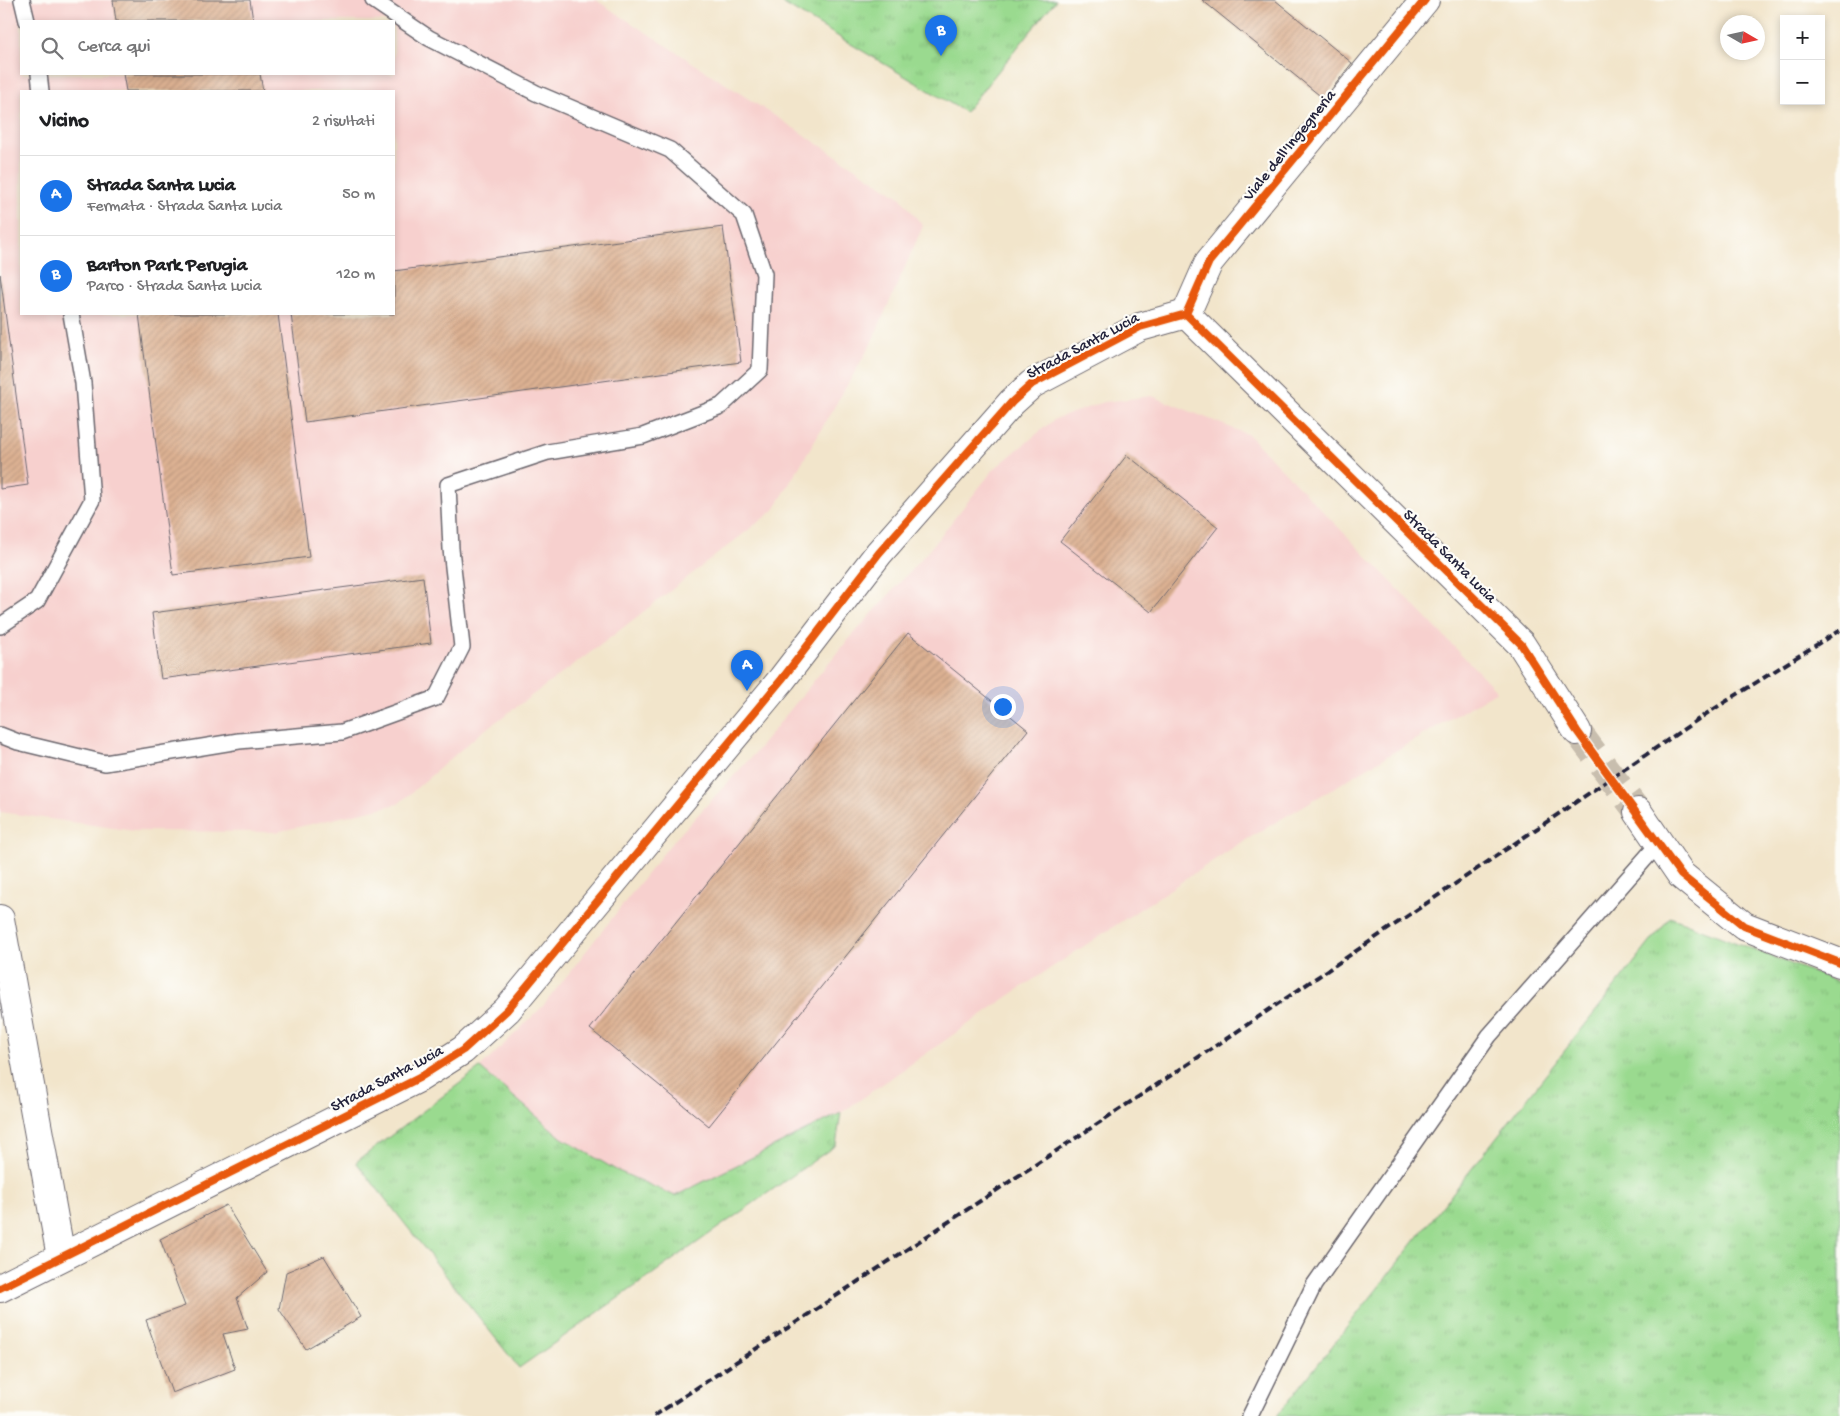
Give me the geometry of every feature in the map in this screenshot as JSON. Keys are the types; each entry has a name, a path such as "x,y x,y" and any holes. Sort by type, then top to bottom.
{"street":[{"name":"Viale dell'Ingegneria","path":"1186,314 1209,262 1425,0"},
{"name":"Strada Santa Lucia","path":"0,1288 419,1078 463,1050 507,1010 782,679 879,553 1012,402 1032,384 1140,327 1186,314 1521,644 1577,731"},
{"path":"1638,812 1681,874 1744,926 1840,963"},
{"path":"0,919 61,1257"}],"lane":[{"path":"22,0 27,20"},
{"path":"0,734 18,742 105,763 239,741 342,732 436,698 462,647 451,549 448,485 548,452 643,436 721,406 760,370 764,274 744,215 670,150 536,93 429,38 373,0"},
{"path":"39,75 40,90"},
{"path":"0,626 37,601 92,500 83,383 71,315"},
{"path":"1250,1416 1314,1285 1489,1036 1659,843"}],"shaded area":[{"path":"0,0 596,0 900,197 923,226 870,346 774,510 602,644 478,735 398,804 276,832 135,831 0,812"},
{"path":"1152,396 1249,435 1497,691 1234,847 1010,995 841,1113 698,1187 675,1196 616,1170 562,1138 480,1068 543,1006 669,846 755,753 835,655 929,550 994,469 1055,419 1104,402"}],"green space":[{"path":"777,0 1056,0 965,112"},
{"path":"1670,917 1840,983 1840,1416 1277,1416"},
{"path":"480,1068 562,1138 616,1170 675,1196 841,1113 836,1145 519,1368 356,1162"}],"building":[{"path":"113,0 250,0 253,20 116,20"},
{"path":"1202,0 1275,0 1352,63 1324,99"},
{"path":"123,75 260,75 263,90 126,90"},
{"path":"723,227 741,362 305,422 291,315 395,315 395,271"},
{"path":"0,274 28,485 0,489"},
{"path":"139,315 278,315 309,557 173,575"},
{"path":"1127,455 1218,527 1151,612 1060,541"},
{"path":"423,577 431,643 161,679 152,613"},
{"path":"908,633 1028,730 709,1126 590,1029"},
{"path":"226,1205 267,1272 237,1298 248,1329 223,1334 235,1369 172,1393 146,1320 185,1306 160,1239"},
{"path":"324,1256 361,1317 306,1349 279,1309 286,1272"}],"tunnel":[{"path":"1577,731 1638,812"}],"railway":[{"path":"654,1416 1223,1041 1706,714 1840,630"}],"cycle path":[{"path":"1186,314 1209,262 1425,0"},
{"path":"1186,314 1521,644 1577,731 1681,875 1744,926 1840,963"},
{"path":"0,1288 419,1078 463,1050 507,1010 782,679 879,553 1012,402 1032,384 1140,327 1186,314"}],"place":[{"name":"Barton Park Perugia","path":"941,56"},
{"name":"Strada Santa Lucia","path":"747,691"}]}
